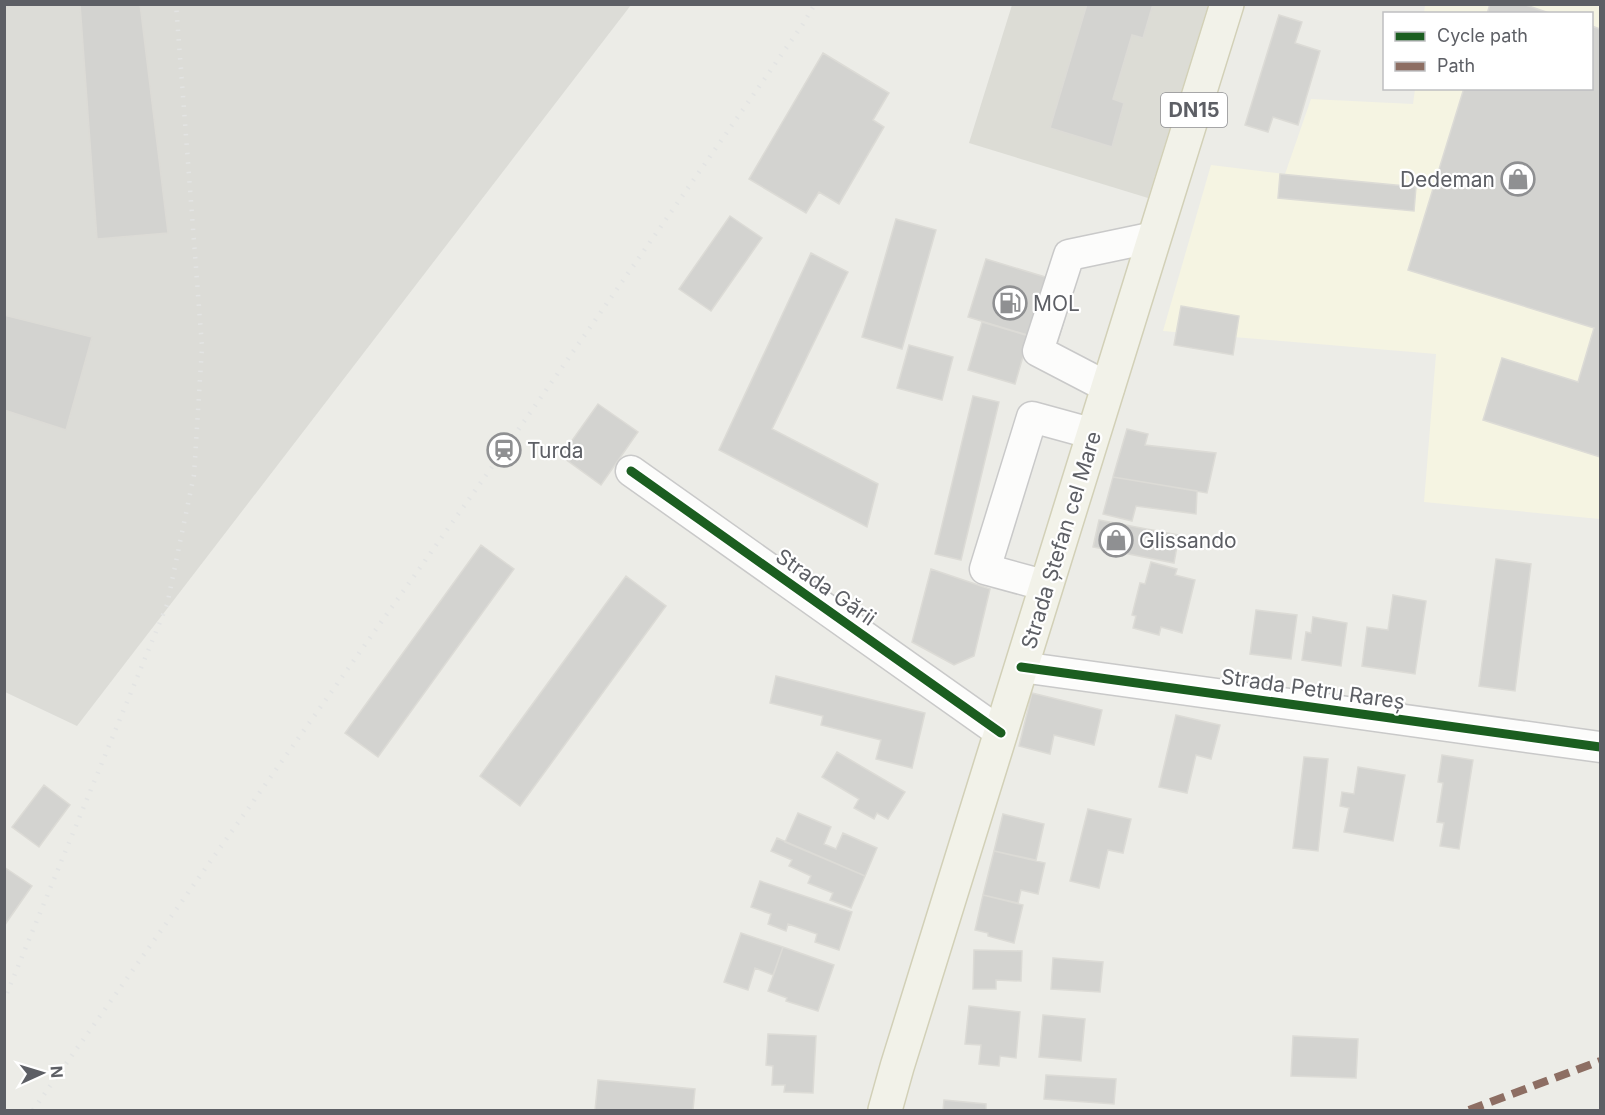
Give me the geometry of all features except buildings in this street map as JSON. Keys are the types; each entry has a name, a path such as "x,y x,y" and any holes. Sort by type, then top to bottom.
{"main road":[{"name":"Strada Ștefan cel Mare","path":"885,1110 1227,4"}],"street":[{"path":"1109,388 1038,351 1069,255 1155,237"},
{"path":"1047,586 985,568 1032,417 1094,434"},
{"name":"Strada Gării","path":"631,471 1000,733"},
{"name":"Strada Petru Rareș","path":"1021,667 1600,747"}],"shaded area":[{"path":"5,5 631,5 77,726 5,692"},
{"path":"1012,5 1208,5 1148,198 969,143"},
{"path":"1425,5 1600,5 1600,519 1424,502 1436,354 1163,331 1211,165 1285,174 1311,99 1413,104 1415,90 1593,90 1593,12 1424,12"}],"railway":[{"path":"7,993 167,605 194,475 202,347 176,4"},
{"path":"33,1110 504,450 815,4"}],"marked path":[{"path":"1469,1110 1600,1061"}],"cycle path":[{"path":"631,471 1001,733"},
{"path":"1021,667 1600,747"}],"place":[{"name":"Dedeman","path":"1518,179"},
{"name":"MOL","path":"1010,303"},
{"name":"Turda","path":"504,450"},
{"name":"Glissando","path":"1116,540"}]}
